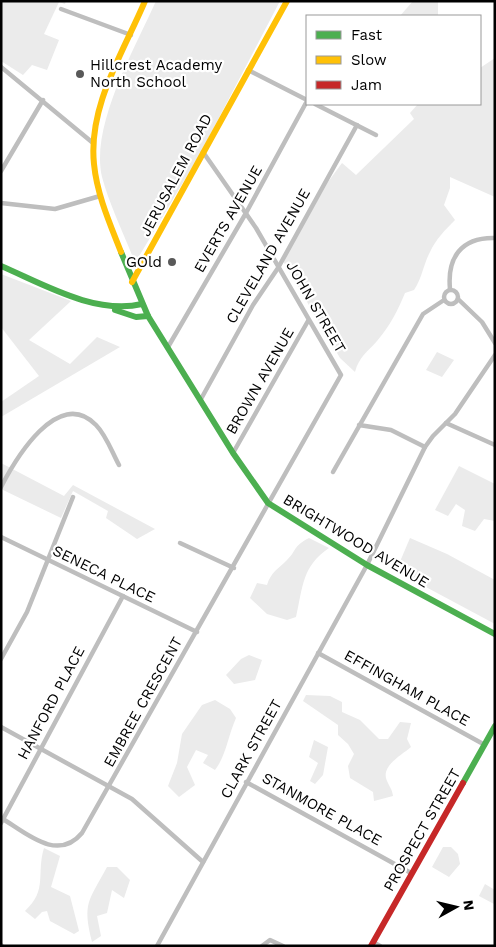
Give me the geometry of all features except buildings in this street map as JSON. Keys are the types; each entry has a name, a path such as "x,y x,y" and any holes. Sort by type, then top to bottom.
{"street":[{"name":"BRIGHTWOOD AVENUE","path":"145,1 101,106 93,143 94,168 100,196 132,282 148,316 233,452 268,503 367,565 495,634"},
{"name":"JERUSALEM ROAD","path":"132,282 287,1"},
{"path":"61,9 132,35"},
{"path":"1,67 93,143"},
{"path":"248,70 306,100"},
{"path":"1,171 43,100"},
{"name":"EVERTS AVENUE","path":"168,347 246,213 306,103"},
{"path":"317,105 376,135"},
{"name":"CLEVELAND AVENUE","path":"201,399 253,305 278,268 357,125"},
{"name":"JOHN STREET","path":"203,152 246,213 341,375"},
{"path":"1,203 55,209 100,196"},
{"path":"450,289 449,271 457,253 472,242 495,238"},
{"path":"1,266 76,296 136,317 148,316"},
{"path":"450,289 457,292 458,299 482,322 495,343"},
{"path":"444,300 444,293 450,289"},
{"path":"444,300 450,304 458,299"},
{"path":"333,472 423,314 444,300"},
{"path":"105,305 131,309 142,304"},
{"name":"BROWN AVENUE","path":"233,452 308,321"},
{"name":"CLARK STREET","path":"157,946 367,565 425,447 464,401 495,355"},
{"name":"EMBREE CRESCENT","path":"2,821 45,844 58,847 67,845 82,833 234,568 268,503 341,375"},
{"path":"1,487 28,444 50,422 63,416 80,415 95,424 119,465"},
{"path":"446,423 495,445"},
{"path":"359,425 391,430 425,447"},
{"path":"1,659 27,612 73,497"},
{"name":"SENECA PLACE","path":"1,537 196,632"},
{"path":"180,543 234,568"},
{"name":"HANFORD PLACE","path":"2,821 123,596"},
{"name":"EFFINGHAM PLACE","path":"318,653 485,745"},
{"name":"PROSPECT STREET","path":"372,944 495,726"},
{"path":"1,727 39,750 139,804 204,862"},
{"name":"STANMORE PLACE","path":"246,782 411,873"},
{"path":"262,946 270,940 283,946"},
{"path":"372,944 380,946"}],"shaded area":[{"path":"1,1 66,1 65,4 59,2 44,34 59,40 47,70 32,65 23,75 1,61"},
{"path":"156,1 280,1 200,154 138,258 132,255 112,207 102,177 100,157 102,135 108,111"},
{"path":"413,1 438,1 438,15 401,15"},
{"path":"495,58 495,197 450,177 450,188 444,205 455,220 432,247 414,290 405,293 390,324 361,358 355,372 340,358 283,261 328,182 342,163 356,175 414,119 410,113 417,105 481,105 481,67"},
{"path":"1,274 71,301 29,340 70,364 97,337 120,347 1,417 1,402 39,376 1,327"},
{"path":"437,352 454,360 442,377 426,370"},
{"path":"1,463 64,496 73,485 155,529 137,539 106,518 108,511 73,491 61,518 1,489"},
{"path":"459,466 495,484 495,521 484,519 475,531 462,526 465,510 456,504 448,516 435,510"},
{"path":"309,538 329,548 313,562 305,578 296,617 287,620 267,614 250,598 257,583 267,585 275,571 297,546"},
{"path":"410,538 447,554 495,580 495,624 396,571"},
{"path":"249,655 262,660 255,680 234,684 226,675 241,659"},
{"path":"306,695 330,696 342,702 342,712 360,720 379,739 388,739 400,722 411,723 407,739 411,747 393,761 387,770 387,781 393,796 374,801 373,792 350,778 348,766 354,754 348,744 338,735 338,725 303,701"},
{"path":"215,700 230,709 236,718 224,752 215,770 203,763 208,755 196,750 187,767 195,785 179,797 168,786 177,763 182,734 202,705"},
{"path":"314,740 328,747 323,775 315,784 310,781 318,763 309,757"},
{"path":"443,847 451,847 458,854 460,864 449,877 432,867"},
{"path":"44,848 60,856 51,887 70,896 79,931 74,934 50,921 47,911 42,912 35,919 25,911 37,896"},
{"path":"107,867 117,867 130,880 124,898 112,890 107,913 97,916 101,936 92,942 88,918 89,902"},
{"path":"485,884 495,890 494,904 479,896"}],"traffic: fast":[{"path":"121,252 148,316 233,453 268,503 367,565 495,634"},
{"path":"1,266 52,289 88,302 124,306 142,304"},
{"path":"115,310 136,317 148,316"},
{"path":"463,783 495,726"}],"traffic: slow":[{"path":"121,252 98,187 94,164 96,121 109,80 145,1"},
{"path":"132,282 287,1"}],"traffic: jam":[{"path":"371,946 463,783"}],"place":[{"name":"Hillcrest Academy North School","path":"80,74"},
{"name":"GOld","path":"172,262"}]}
